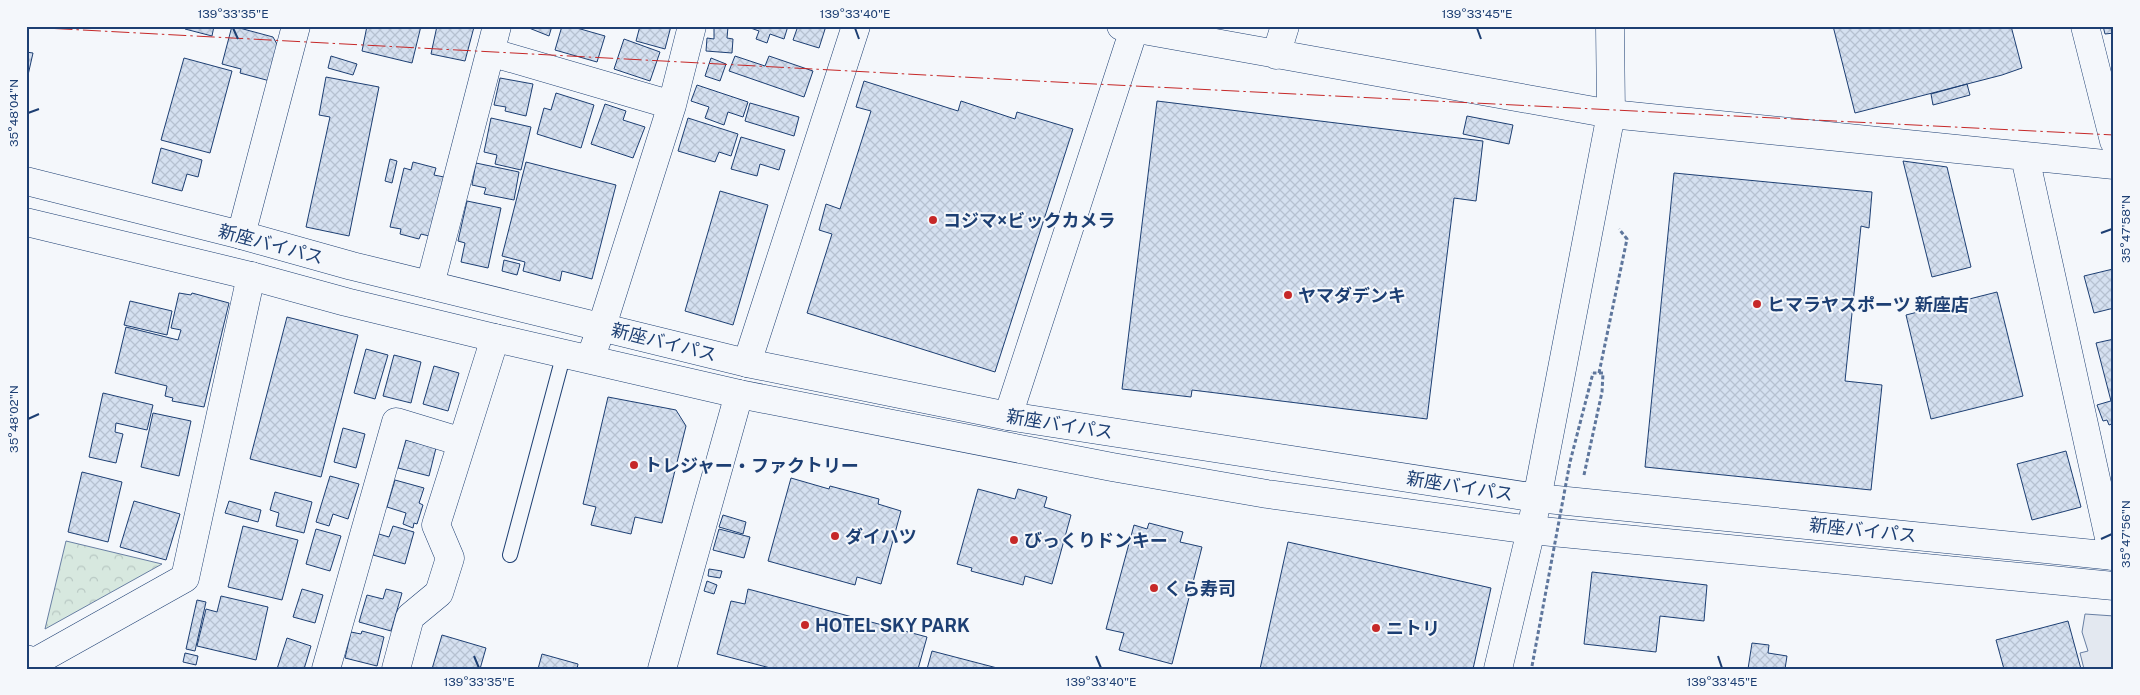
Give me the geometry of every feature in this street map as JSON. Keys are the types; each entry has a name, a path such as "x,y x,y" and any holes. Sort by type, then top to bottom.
{"main road":[{"path":"241,235 296,26"},
{"path":"590,359 672,105 692,26"},
{"path":"747,363 856,26"},
{"path":"1276,55 1285,26"},
{"path":"1498,669 1531,530 1611,114 1610,26"},
{"path":"2085,26 2114,142"},
{"path":"1008,416 1130,27 1276,55 1611,114 2114,165"},
{"path":"430,285 494,39 672,105"},
{"path":"2025,157 2113,556"},
{"name":"新座バイパス","path":"26,181 430,285 747,363 1008,416 1537,498 2113,556"},
{"name":"新座バイパス","path":"26,222 250,276 346,302 739,394 1112,468 1228,488 1531,530 2114,586"},
{"path":"26,660 35,662 185,578 250,276"},
{"path":"396,669 410,617 439,594 450,558 436,524 496,338"},
{"path":"662,669 739,394"},
{"path":"326,669 396,422 462,442"}],"lane":[{"path":"510,555 564,353"}],"path":[{"path":"1599,374 1627,239"},
{"path":"1532,666 1570,462 1594,374 1603,373 1602,392 1583,478"}],"green space":[{"path":"66,541 162,564 45,629"}],"shaded area":[{"path":"2085,614 2114,616 2114,669 2084,669 2080,653 2088,651 2082,632"}],"building":[{"path":"186,26 214,26 212,36 185,29"},
{"path":"232,26 273,37 278,46 270,81 240,73 241,69 222,64"},
{"path":"367,26 421,26 412,63 362,51"},
{"path":"437,26 474,27 465,61 431,54"},
{"path":"524,26 552,26 549,36"},
{"path":"562,26 570,26 605,36 597,62 555,50"},
{"path":"640,26 671,26 665,49 636,41"},
{"path":"714,26 728,27 727,38 733,39 732,53 706,51 707,38 714,39"},
{"path":"745,26 788,26 784,39 770,34 767,43 756,39 759,31"},
{"path":"798,26 826,26 819,48 793,40"},
{"path":"1833,26 2011,26 2022,68 2002,75 1855,113"},
{"path":"2103,26 2114,26 2114,33 2105,34"},
{"path":"624,39 660,52 650,81 614,69"},
{"path":"26,52 33,53 26,84"},
{"path":"331,56 357,64 353,75 328,68"},
{"path":"735,56 765,66 769,56 813,71 804,97 729,71"},
{"path":"184,58 232,71 210,153 161,140"},
{"path":"711,58 726,64 720,81 705,76"},
{"path":"326,77 379,87 349,236 306,227 330,117 319,115"},
{"path":"500,78 533,84 526,116 505,111 506,107 494,105"},
{"name":"コジマ×ビックカメラ","path":"864,81 958,111 961,101 1015,119 1017,112 1073,129 995,372 807,313 832,234 819,230 826,204 840,209 871,111 856,107"},
{"path":"1967,84 1970,95 1933,105 1931,94"},
{"path":"697,85 748,102 743,117 728,112 724,125 705,118 709,107 691,101"},
{"path":"556,93 594,105 581,148 537,134 544,108 551,110"},
{"name":"ヤマダデンキ","path":"1157,101 1483,141 1476,201 1454,198 1427,419 1192,390 1191,397 1122,389"},
{"path":"750,103 799,117 794,136 745,121"},
{"path":"605,104 626,111 623,120 645,127 633,158 591,144"},
{"path":"1467,116 1513,125 1509,144 1463,134"},
{"path":"491,118 531,127 521,170 495,164 497,155 484,152"},
{"path":"688,118 738,134 731,156 719,152 715,162 678,151"},
{"path":"741,137 785,150 779,170 760,164 757,176 731,169"},
{"path":"161,148 202,160 198,177 187,174 182,191 152,183"},
{"path":"390,159 397,161 392,183 385,181"},
{"path":"1903,161 1947,167 1971,267 1932,277"},
{"path":"413,162 436,168 434,175 444,177 429,236 421,234 419,239 400,234 401,229 390,227 404,168 411,170"},
{"path":"526,162 616,185 592,279 562,271 560,281 523,271 525,262 502,256"},
{"path":"476,163 519,172 514,200 484,194 486,188 472,185"},
{"name":"ヒマラヤスポーツ 新座店","path":"1674,173 1872,192 1869,228 1861,226 1845,381 1882,385 1871,490 1645,467"},
{"path":"720,191 768,205 733,325 685,311"},
{"path":"467,201 501,208 488,268 461,262 465,243 458,241"},
{"path":"504,260 520,264 517,275 502,271"},
{"path":"2113,269 2114,308 2094,313 2084,276"},
{"path":"1997,292 2023,396 1931,419 1906,315"},
{"path":"179,293 191,295 192,293 229,303 204,407 172,401 173,398 165,396 167,386 115,373 126,327 178,340 181,330 171,328"},
{"path":"130,301 172,311 167,335 124,325"},
{"path":"287,317 358,335 321,477 250,459"},
{"path":"2114,339 2114,400 2111,401 2096,343"},
{"path":"366,349 388,355 375,399 354,393"},
{"path":"394,355 421,362 411,403 383,396"},
{"path":"434,366 459,373 448,411 423,404"},
{"path":"103,393 153,405 147,430 116,423 115,432 123,434 116,463 89,457"},
{"name":"トレジャー・ファクトリー","path":"608,397 676,410 686,426 662,523 635,517 631,534 591,525 596,507 583,504"},
{"path":"2114,400 2114,423 2109,425 2107,420 2103,421 2097,405"},
{"path":"153,413 191,421 179,476 141,467"},
{"path":"343,428 365,434 356,468 334,462"},
{"path":"406,440 436,448 429,476 398,468"},
{"path":"2066,451 2081,507 2032,520 2017,464"},
{"path":"82,472 122,482 108,542 68,532"},
{"path":"330,476 359,484 348,519 333,514 329,526 316,522"},
{"name":"ダイハツ","path":"791,478 829,489 830,486 879,499 878,504 901,511 881,584 857,577 855,585 768,561"},
{"path":"395,480 424,488 419,503 423,505 417,524 414,523 413,528 403,524 406,513 387,507"},
{"name":"びっくりドンキー","path":"978,489 1015,499 1018,489 1047,497 1044,507 1071,515 1052,584 1025,576 1023,585 971,571 972,568 957,564"},
{"path":"275,492 312,502 304,533 276,526 279,513 270,510"},
{"path":"134,501 180,514 166,560 120,547"},
{"path":"229,501 261,510 258,522 225,513"},
{"path":"723,515 746,522 743,534 719,527"},
{"name":"くら寿司","path":"1149,523 1183,532 1180,542 1202,547 1172,664 1119,650 1124,633 1106,629 1134,525 1147,529"},
{"path":"243,526 298,540 282,600 228,587"},
{"path":"393,526 414,532 405,564 373,555 379,534 389,537"},
{"path":"316,529 341,536 330,571 306,564"},
{"path":"719,529 750,537 744,558 713,550"},
{"name":"ニトリ","path":"1288,542 1491,588 1473,669 1260,669"},
{"path":"709,569 722,571 720,578 708,576"},
{"path":"1592,572 1707,585 1704,621 1660,616 1656,652 1584,644"},
{"path":"707,581 717,585 714,594 704,591"},
{"path":"302,589 323,595 315,623 293,617"},
{"path":"386,589 402,593 391,631 359,622 367,595 383,599"},
{"name":"HOTEL SKY PARK","path":"748,589 927,637 918,669 774,669 717,654 731,601 745,604"},
{"path":"221,596 268,607 256,660 197,646 206,609 217,612"},
{"path":"197,600 206,602 195,651 186,649"},
{"path":"2068,621 2081,669 2004,669 1996,640"},
{"path":"362,631 384,637 377,666 345,658 351,632 361,634"},
{"path":"442,635 486,648 480,669 432,669"},
{"path":"287,638 311,646 304,669 277,669"},
{"path":"1752,643 1769,645 1768,653 1787,656 1785,669 1748,669"},
{"path":"932,651 1001,669 927,669"},
{"path":"185,653 198,656 196,665 183,662"},
{"path":"542,654 578,664 577,669 538,669"}],"power":[{"path":"26,27 1075,83 2114,135"}],"place":[{"name":"コジマ×ビックカメラ","path":"933,220"},
{"name":"ヤマダデンキ","path":"1288,295"},
{"name":"ヒマラヤスポーツ 新座店","path":"1757,304"},
{"name":"トレジャー・ファクトリー","path":"634,465"},
{"name":"ダイハツ","path":"835,536"},
{"name":"びっくりドンキー","path":"1014,540"},
{"name":"くら寿司","path":"1154,588"},
{"name":"HOTEL SKY PARK","path":"805,625"},
{"name":"ニトリ","path":"1376,628"}]}
